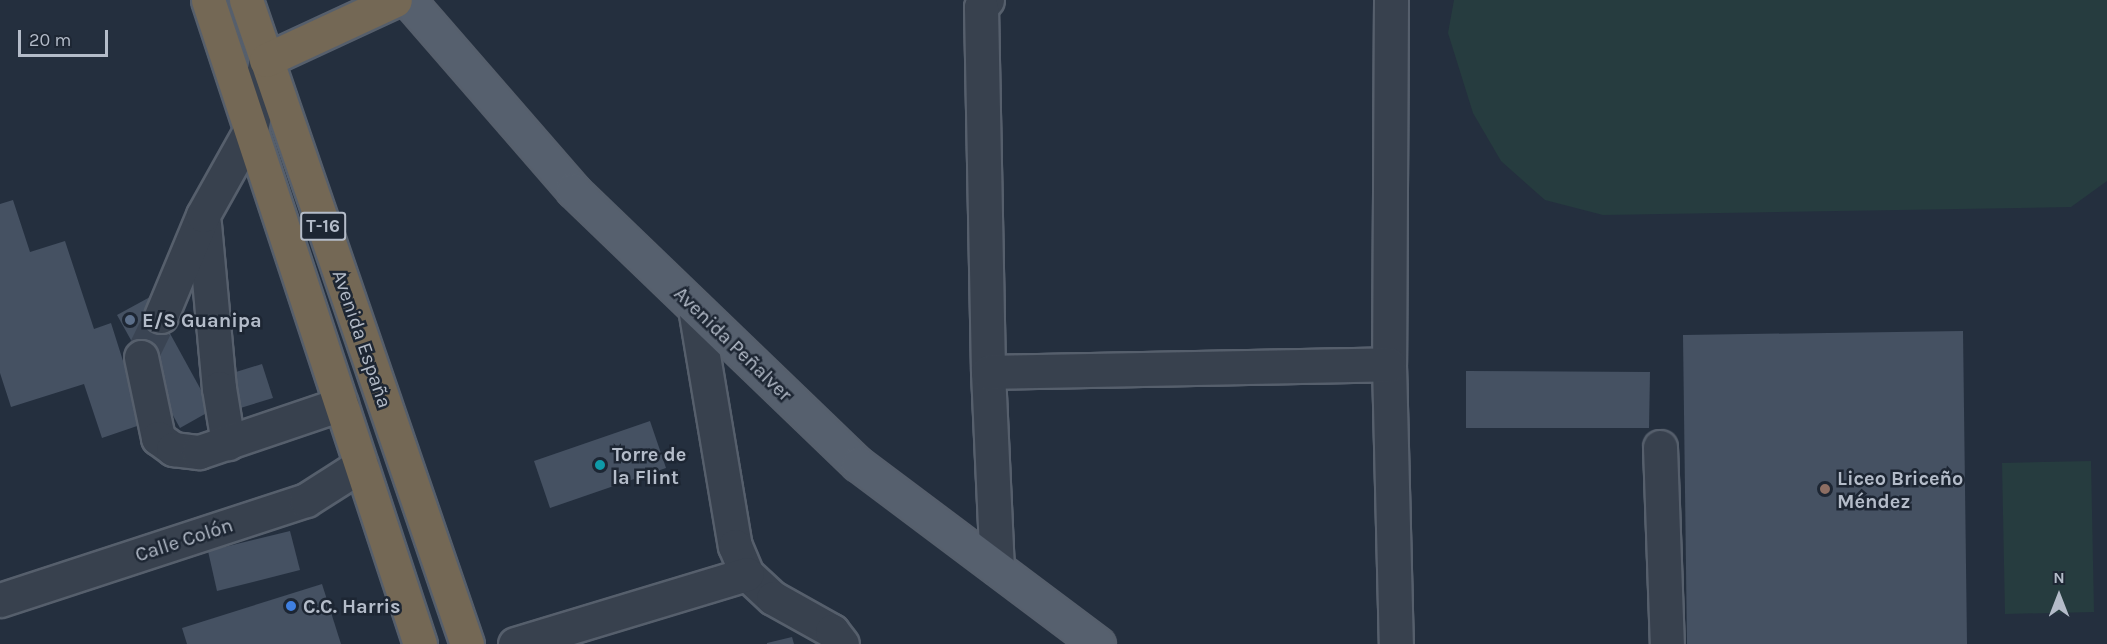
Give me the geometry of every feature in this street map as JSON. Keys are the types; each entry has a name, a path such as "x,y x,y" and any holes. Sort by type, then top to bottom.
{"highway":[{"name":"Avenida España","path":"208,0 420,644"},
{"name":"Avenida España","path":"246,0 467,644"},
{"path":"266,60 395,0"}],"main road":[{"name":"Avenida Peñalver","path":"408,0 573,190 858,464 1098,644"}],"street":[{"path":"987,0 981,7 988,372 997,568"},
{"path":"1391,0 1389,364 1396,644"},
{"path":"161,316 203,214 250,129 266,60"},
{"path":"203,214 219,388 228,443"},
{"path":"695,308 735,546 747,574 773,598 832,631 842,644"},
{"path":"141,357 158,438 173,449 199,452 341,404"},
{"path":"988,372 1389,364"},
{"path":"1660,447 1667,644"},
{"name":"Calle Colón","path":"0,600 306,500 361,465"},
{"path":"515,644 747,574"}],"green space":[{"path":"1454,0 2107,0 2107,181 2071,207 1603,215 1545,200 1501,161 1473,113 1448,33"},
{"path":"2091,461 2094,612 2005,614 2002,463"}],"building":[{"path":"13,200 30,252 65,241 94,329 111,323 143,424 102,438 84,384 11,407 0,373 0,204"},
{"path":"150,297 212,410 180,428 117,315"},
{"name":"Liceo Briceño Méndez","path":"1963,331 1967,644 1687,644 1683,335"},
{"path":"262,364 273,398 234,410 223,376"},
{"path":"1466,371 1650,372 1649,428 1466,428"},
{"name":"Torre de la Flint","path":"650,421 666,468 550,508 534,461"},
{"path":"290,531 300,570 217,591 208,551"},
{"name":"C.C. Harris","path":"322,584 341,644 187,644 182,628"},
{"path":"792,637 794,644 767,644 767,643"}],"tunnel":[{"path":"141,357 161,316"}],"place":[{"name":"E/S Guanipa","path":"130,320"},
{"name":"Torre de la Flint","path":"600,465"},
{"name":"Liceo Briceño Méndez","path":"1825,489"},
{"name":"C.C. Harris","path":"291,606"}]}
